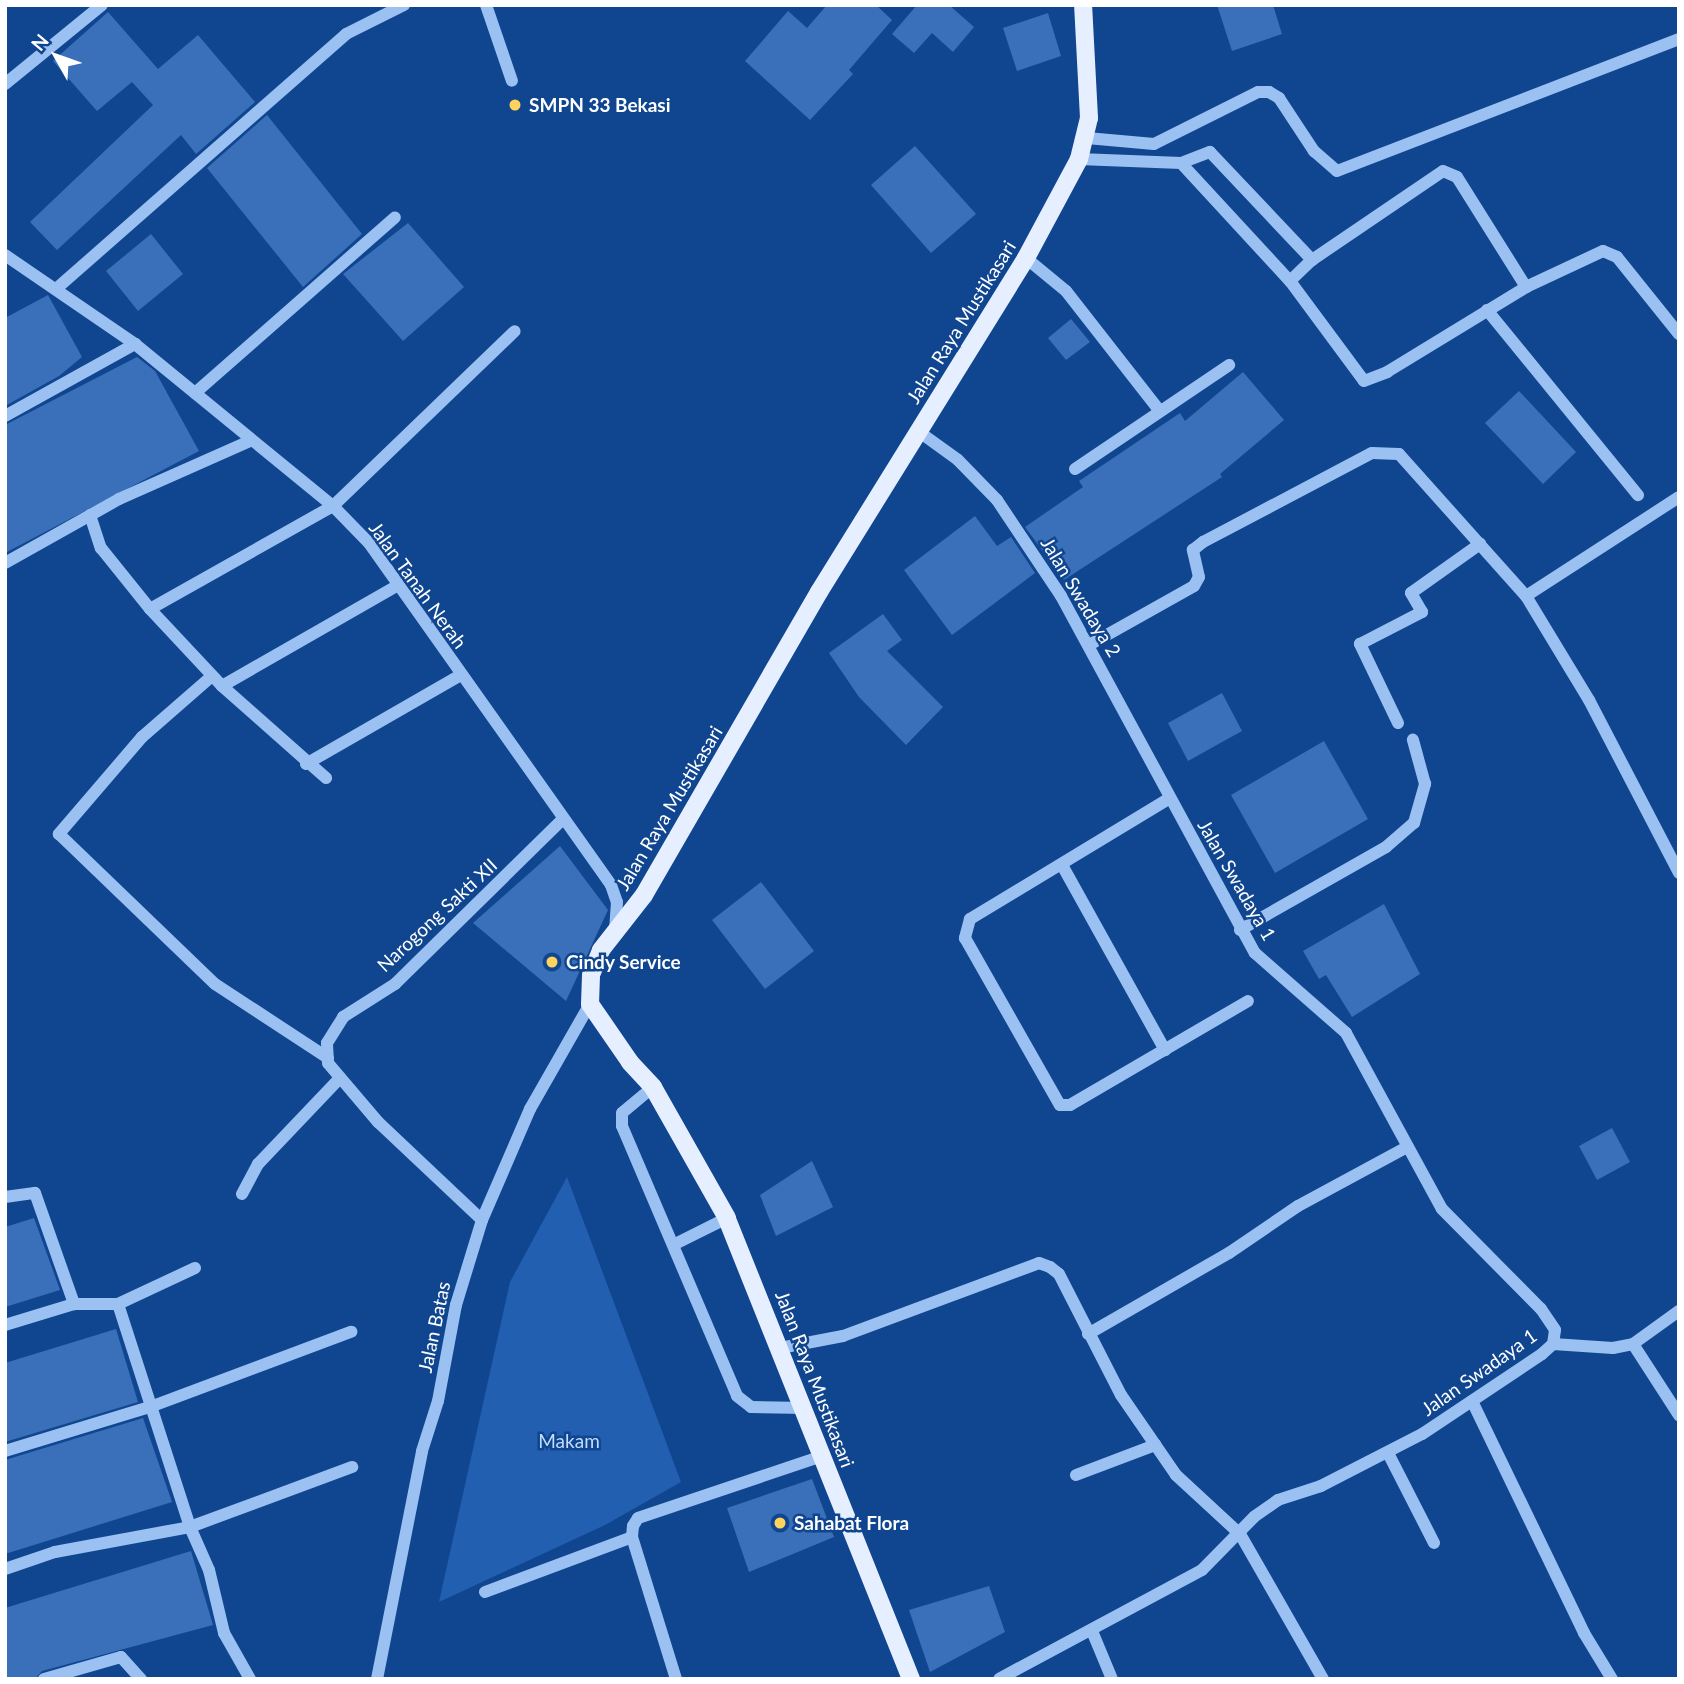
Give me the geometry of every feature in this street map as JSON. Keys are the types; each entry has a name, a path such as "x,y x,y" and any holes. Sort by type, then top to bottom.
{"main road":[{"name":"Jalan Raya Mustikasari","path":"911,1679 727,1218 653,1087 630,1062 590,1004 591,975 615,929 643,895 818,592 1026,258 1079,159 1087,138 1083,5"}],"street":[{"path":"5,84 102,5"},
{"path":"56,289 346,34 404,5"},
{"path":"486,5 512,82"},
{"path":"1087,138 1154,144 1258,92 1269,92 1279,98 1314,151 1337,171 1679,39"},
{"path":"1079,159 1181,163 1201,152 1213,154 1312,260"},
{"path":"1181,163 1290,281 1346,360 1367,382 1526,287 1606,251 1617,257 1679,334"},
{"path":"1290,281 1312,260 1443,171 1457,177 1526,287"},
{"path":"195,393 395,217"},
{"name":"Jalan Tanah Nerah","path":"5,255 135,344 332,506 369,543 459,676 611,885 617,902 615,929"},
{"path":"1026,258 1066,291 1159,410"},
{"path":"1487,310 1638,495"},
{"path":"150,610 302,527 332,506 514,331"},
{"path":"5,415 135,344"},
{"path":"1075,469 1229,365"},
{"name":"Jalan Swadaya 2","path":"918,431 958,460 997,500 1089,645 1173,804"},
{"path":"5,563 90,515 252,440"},
{"path":"1089,645 1194,586 1199,577 1193,550 1203,542 1372,453 1399,454 1526,596 1589,700 1679,873"},
{"path":"1526,596 1679,497"},
{"path":"90,515 101,548 150,610 222,686 306,764 326,778"},
{"path":"1398,723 1360,644 1422,612 1411,593 1480,544"},
{"path":"222,686 398,585"},
{"path":"212,676 142,737 59,834 215,984 328,1058 340,1079 378,1122 482,1220"},
{"path":"306,764 459,676"},
{"path":"1240,930 1386,847 1414,823 1425,784 1413,740"},
{"path":"1173,804 970,919 965,928 965,938 1053,1100 1070,1105 1248,1001"},
{"name":"Jalan Swadaya 1","path":"999,1679 1202,1570 1254,1517 1279,1500 1321,1486 1388,1453 1472,1401 1553,1344 1555,1330 1541,1309 1443,1209 1407,1147 1396,1119 1346,1033 1282,980 1240,930 1173,804"},
{"name":"Narogong Sakti XII","path":"328,1058 327,1043 343,1017 395,985 564,819"},
{"path":"1062,865 1166,1050"},
{"name":"Jalan Batas","path":"377,1679 422,1451 438,1401 456,1305 482,1220 530,1110 590,1004"},
{"path":"242,1194 258,1164 340,1079"},
{"path":"653,1087 622,1113 622,1126 675,1244 737,1396 751,1407 805,1408"},
{"path":"1088,1334 1229,1253 1297,1206 1407,1147"},
{"path":"5,1197 35,1193 74,1304"},
{"path":"675,1244 727,1218"},
{"path":"780,1348 843,1336 1039,1263 1059,1274 1088,1334 1156,1445 1176,1475 1240,1534 1323,1679"},
{"path":"5,1325 74,1304 118,1304 195,1268"},
{"path":"118,1304 190,1527 209,1570 224,1633 250,1679"},
{"path":"1553,1344 1614,1348 1633,1343 1679,1311"},
{"path":"5,1451 150,1407 351,1332"},
{"path":"1633,1343 1679,1415"},
{"path":"1472,1401 1584,1633 1612,1679"},
{"path":"1076,1475 1156,1445"},
{"path":"1388,1453 1434,1543"},
{"path":"676,1679 632,1537 638,1518 822,1456"},
{"path":"5,1569 55,1552 190,1527 352,1467"},
{"path":"485,1592 632,1537"},
{"path":"1092,1631 1112,1679"},
{"path":"44,1679 121,1657 141,1679"}],"green space":[{"name":"Makam","path":"567,1177 681,1482 605,1525 439,1602 510,1282"}],"building":[{"path":"827,5 876,5 892,20 849,70 853,74 810,120 745,61 788,11 807,28"},
{"path":"917,5 949,5 974,27 953,52 932,33 914,53 892,34"},
{"path":"1217,5 1273,5 1282,34 1232,51"},
{"path":"108,12 158,69 198,35 255,102 196,154 181,135 57,250 30,222 153,105 132,82 97,111 53,61"},
{"path":"1048,13 1061,56 1017,71 1003,28"},
{"path":"267,115 362,234 303,287 207,168"},
{"path":"915,146 976,214 931,253 871,185"},
{"path":"408,223 464,287 403,341 343,274"},
{"path":"151,234 183,274 138,311 106,271"},
{"path":"48,295 82,357 59,376 5,406 5,318"},
{"path":"1071,319 1090,342 1066,360 1048,338"},
{"path":"137,357 155,371 199,451 5,553 5,425"},
{"path":"1243,372 1284,420 1220,474 1222,477 1064,580 1025,527 1083,487 1079,481 1180,413 1185,421"},
{"path":"1519,391 1576,452 1543,484 1485,423"},
{"path":"975,516 997,546 1011,537 1035,573 952,635 904,570"},
{"path":"883,614 902,640 887,651 943,707 906,745 859,697 829,653"},
{"path":"1222,693 1242,731 1188,761 1168,723"},
{"path":"1324,741 1368,819 1275,873 1231,795"},
{"name":"Cindy Service","path":"560,846 608,910 566,1001 473,923"},
{"path":"761,882 814,951 765,989 712,920"},
{"path":"1384,904 1420,974 1352,1017 1326,975 1319,979 1303,951"},
{"path":"1612,1128 1630,1162 1597,1180 1579,1146"},
{"path":"812,1161 833,1207 776,1236 760,1195"},
{"path":"34,1218 60,1290 5,1307 5,1227"},
{"path":"116,1329 138,1402 5,1442 5,1363"},
{"path":"143,1418 172,1502 5,1554 5,1460"},
{"name":"Sahabat Flora","path":"812,1479 834,1537 749,1572 727,1508"},
{"path":"191,1551 213,1625 42,1671 35,1679 5,1679 5,1608"},
{"path":"989,1586 1005,1632 930,1672 909,1610"}],"place":[{"name":"SMPN 33 Bekasi","path":"515,105"},
{"name":"Cindy Service","path":"552,962"},
{"name":"Sahabat Flora","path":"780,1523"}]}
